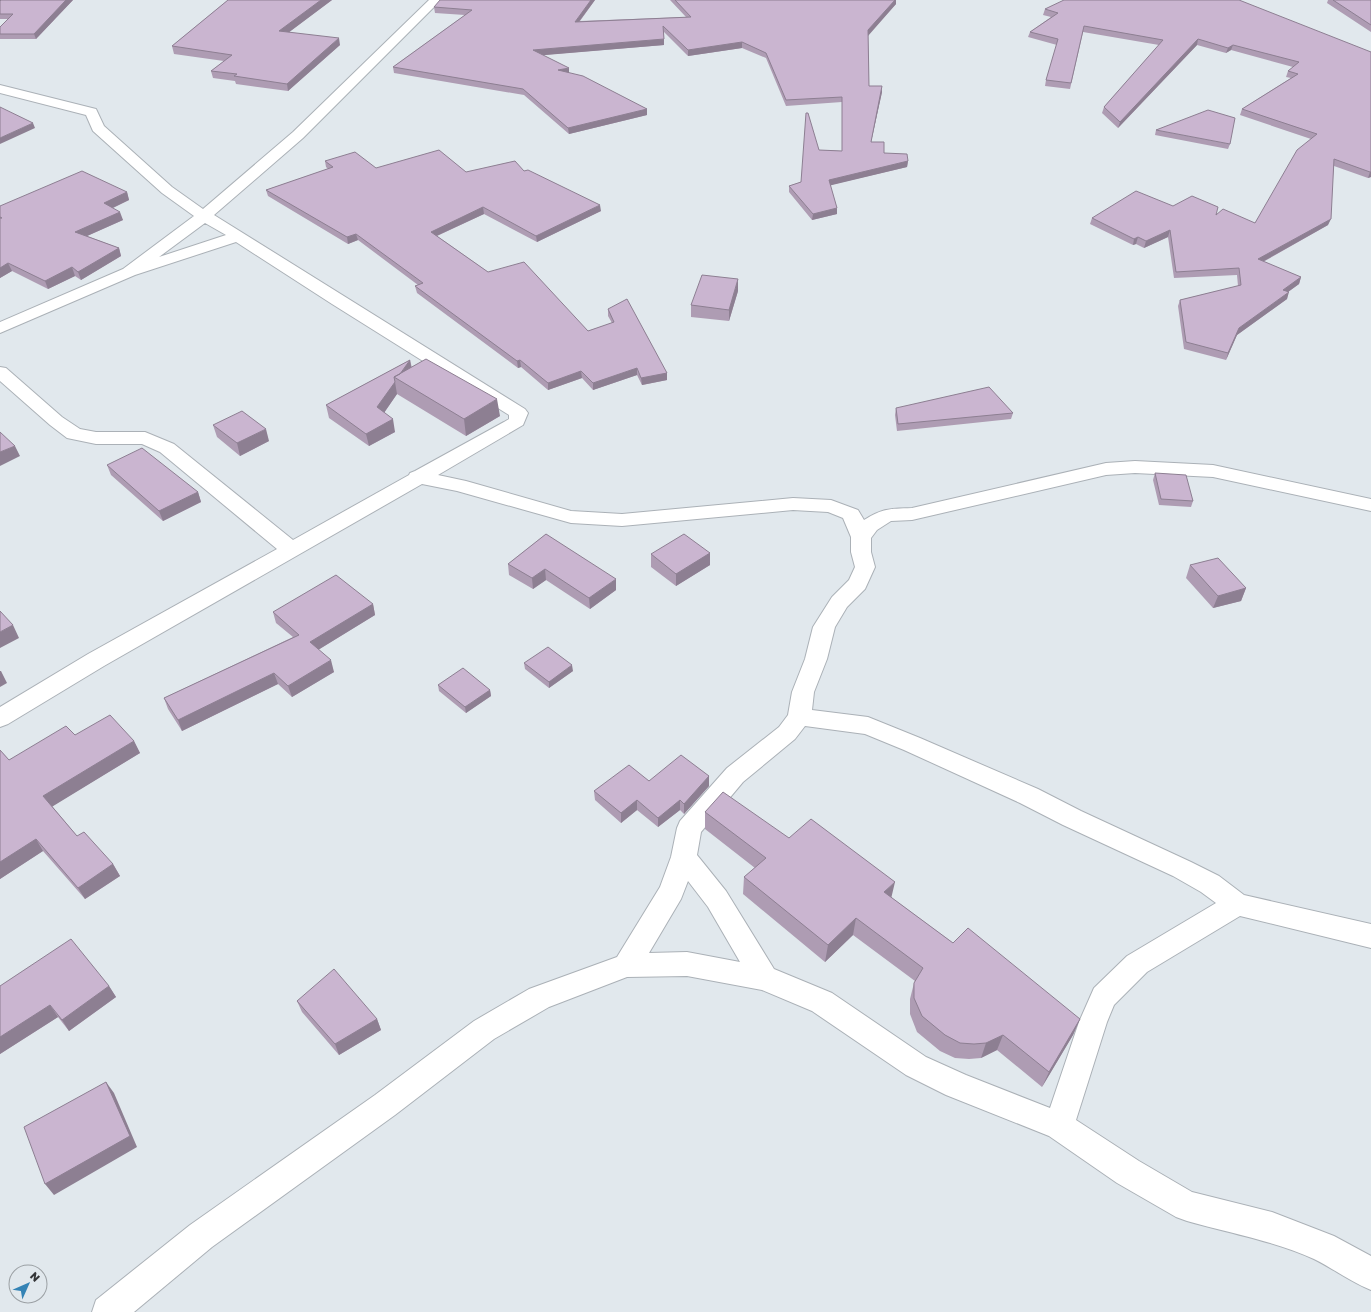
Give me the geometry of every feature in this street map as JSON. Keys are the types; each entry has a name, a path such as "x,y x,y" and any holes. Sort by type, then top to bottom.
{"street":[{"path":"129,272 204,216 298,135 435,0"},
{"path":"0,89 91,112 98,128 134,162 167,190 204,216 238,236 417,351 519,413 517,421 510,426 417,477 292,550 96,660 0,718"},
{"path":"0,328 129,272 238,236"},
{"path":"0,372 56,421 74,434 96,438 145,438 167,448 292,550"},
{"path":"861,537 870,525 887,515 912,514 1106,468 1135,467 1213,471 1371,505"},
{"path":"417,477 459,485 571,517 622,520 793,504 831,506 851,514 861,537 861,552 865,567 858,584 840,602 824,627 816,659 803,692 799,717 787,732 735,775 689,828 684,857 672,891 627,965"},
{"path":"799,717 868,726 912,744 1029,796 1072,818 1182,869 1210,884 1237,904 1371,936"},
{"path":"684,857 717,899 764,978"},
{"path":"1059,1126 1093,1022 1104,997 1137,964 1237,904"},
{"path":"108,1312 202,1236 385,1105 484,1030 539,998 627,965 687,964 764,978 822,1002 916,1066 956,1086 1059,1126 1128,1172 1187,1206 1272,1228 1323,1247 1371,1274"}],"building":[{"path":"1,0 66,0 34,34 0,34 0,27 13,14 0,14"},
{"path":"228,0 321,0 279,31 339,38 287,84 234,76 237,74 211,71 232,55 172,46"},
{"path":"440,0 591,0 575,22 691,17 675,0 895,0 868,30 869,86 882,86 871,142 884,142 884,153 907,154 908,161 829,180 837,208 813,214 789,186 801,182 806,113 808,113 819,150 842,151 842,97 786,100 766,53 742,42 688,50 663,26 664,39 533,50 569,68 558,70 583,76 647,109 568,128 523,89 393,67 472,10 434,7"},
{"path":"1064,0 1239,0 1371,52 1371,172 1334,159 1331,219 1258,259 1301,277 1283,290 1289,292 1239,328 1228,353 1186,342 1180,300 1241,285 1239,268 1176,272 1170,230 1146,241 1138,237 1134,239 1092,218 1136,191 1173,206 1192,196 1218,207 1216,215 1223,209 1255,223 1297,150 1317,134 1242,109 1298,74 1288,71 1299,62 1233,45 1228,48 1198,39 1120,122 1104,107 1163,40 1084,26 1071,83 1046,80 1058,39 1030,32 1058,13 1045,9"},
{"path":"1333,0 1371,0 1371,25"},
{"path":"0,107 33,123 0,138"},
{"path":"1208,110 1235,118 1230,144 1156,130"},
{"path":"439,150 466,172 515,161 524,171 528,170 600,205 536,236 483,207 431,232 488,272 524,262 588,331 614,322 608,309 627,299 667,373 641,378 637,368 593,383 581,371 548,383 520,360 517,361 415,286 423,283 356,234 347,237 266,190 333,167 325,161 355,152 376,168"},
{"path":"82,171 127,192 104,203 120,212 75,232 119,248 78,272 72,267 45,281 8,263 0,268 0,218 2,218 0,217 0,206"},
{"path":"702,275 738,279 729,310 691,305"},
{"path":"426,359 497,399 464,419 394,377"},
{"path":"410,360 400,374 394,377 395,382 377,407 393,419 366,434 326,405"},
{"path":"989,387 1013,413 898,424 896,408"},
{"path":"242,411 266,429 237,443 213,425"},
{"path":"0,432 15,446 0,452"},
{"path":"142,448 198,492 159,511 107,465"},
{"path":"1155,473 1186,475 1193,501 1161,499"},
{"path":"546,534 616,579 589,598 545,569 532,578 508,564"},
{"path":"684,534 710,553 676,574 651,554"},
{"path":"1218,558 1246,588 1218,596 1190,565"},
{"path":"336,575 373,604 310,642 331,660 288,686 274,673 178,720 164,698 299,635 273,612"},
{"path":"0,611 13,625 0,632"},
{"path":"548,647 572,665 549,682 524,663"},
{"path":"463,668 490,690 465,707 438,685"},
{"path":"110,715 134,741 43,796 77,836 84,832 113,864 78,888 36,839 0,862 0,750 9,760 66,726 75,735"},
{"path":"681,755 709,776 684,804 680,800 658,818 637,800 621,813 594,791 629,765 649,781"},
{"path":"723,792 789,838 811,819 895,882 884,892 953,943 968,928 1080,1019 1049,1072 1003,1035 986,1043 974,1044 960,1043 945,1035 922,1016 914,998 914,983 923,968 856,918 828,945 744,877 766,858 705,812"},
{"path":"71,939 109,986 62,1020 50,1005 0,1037 0,986"},
{"path":"334,969 377,1019 335,1044 297,1001"},
{"path":"106,1082 130,1136 45,1184 24,1127"}]}
